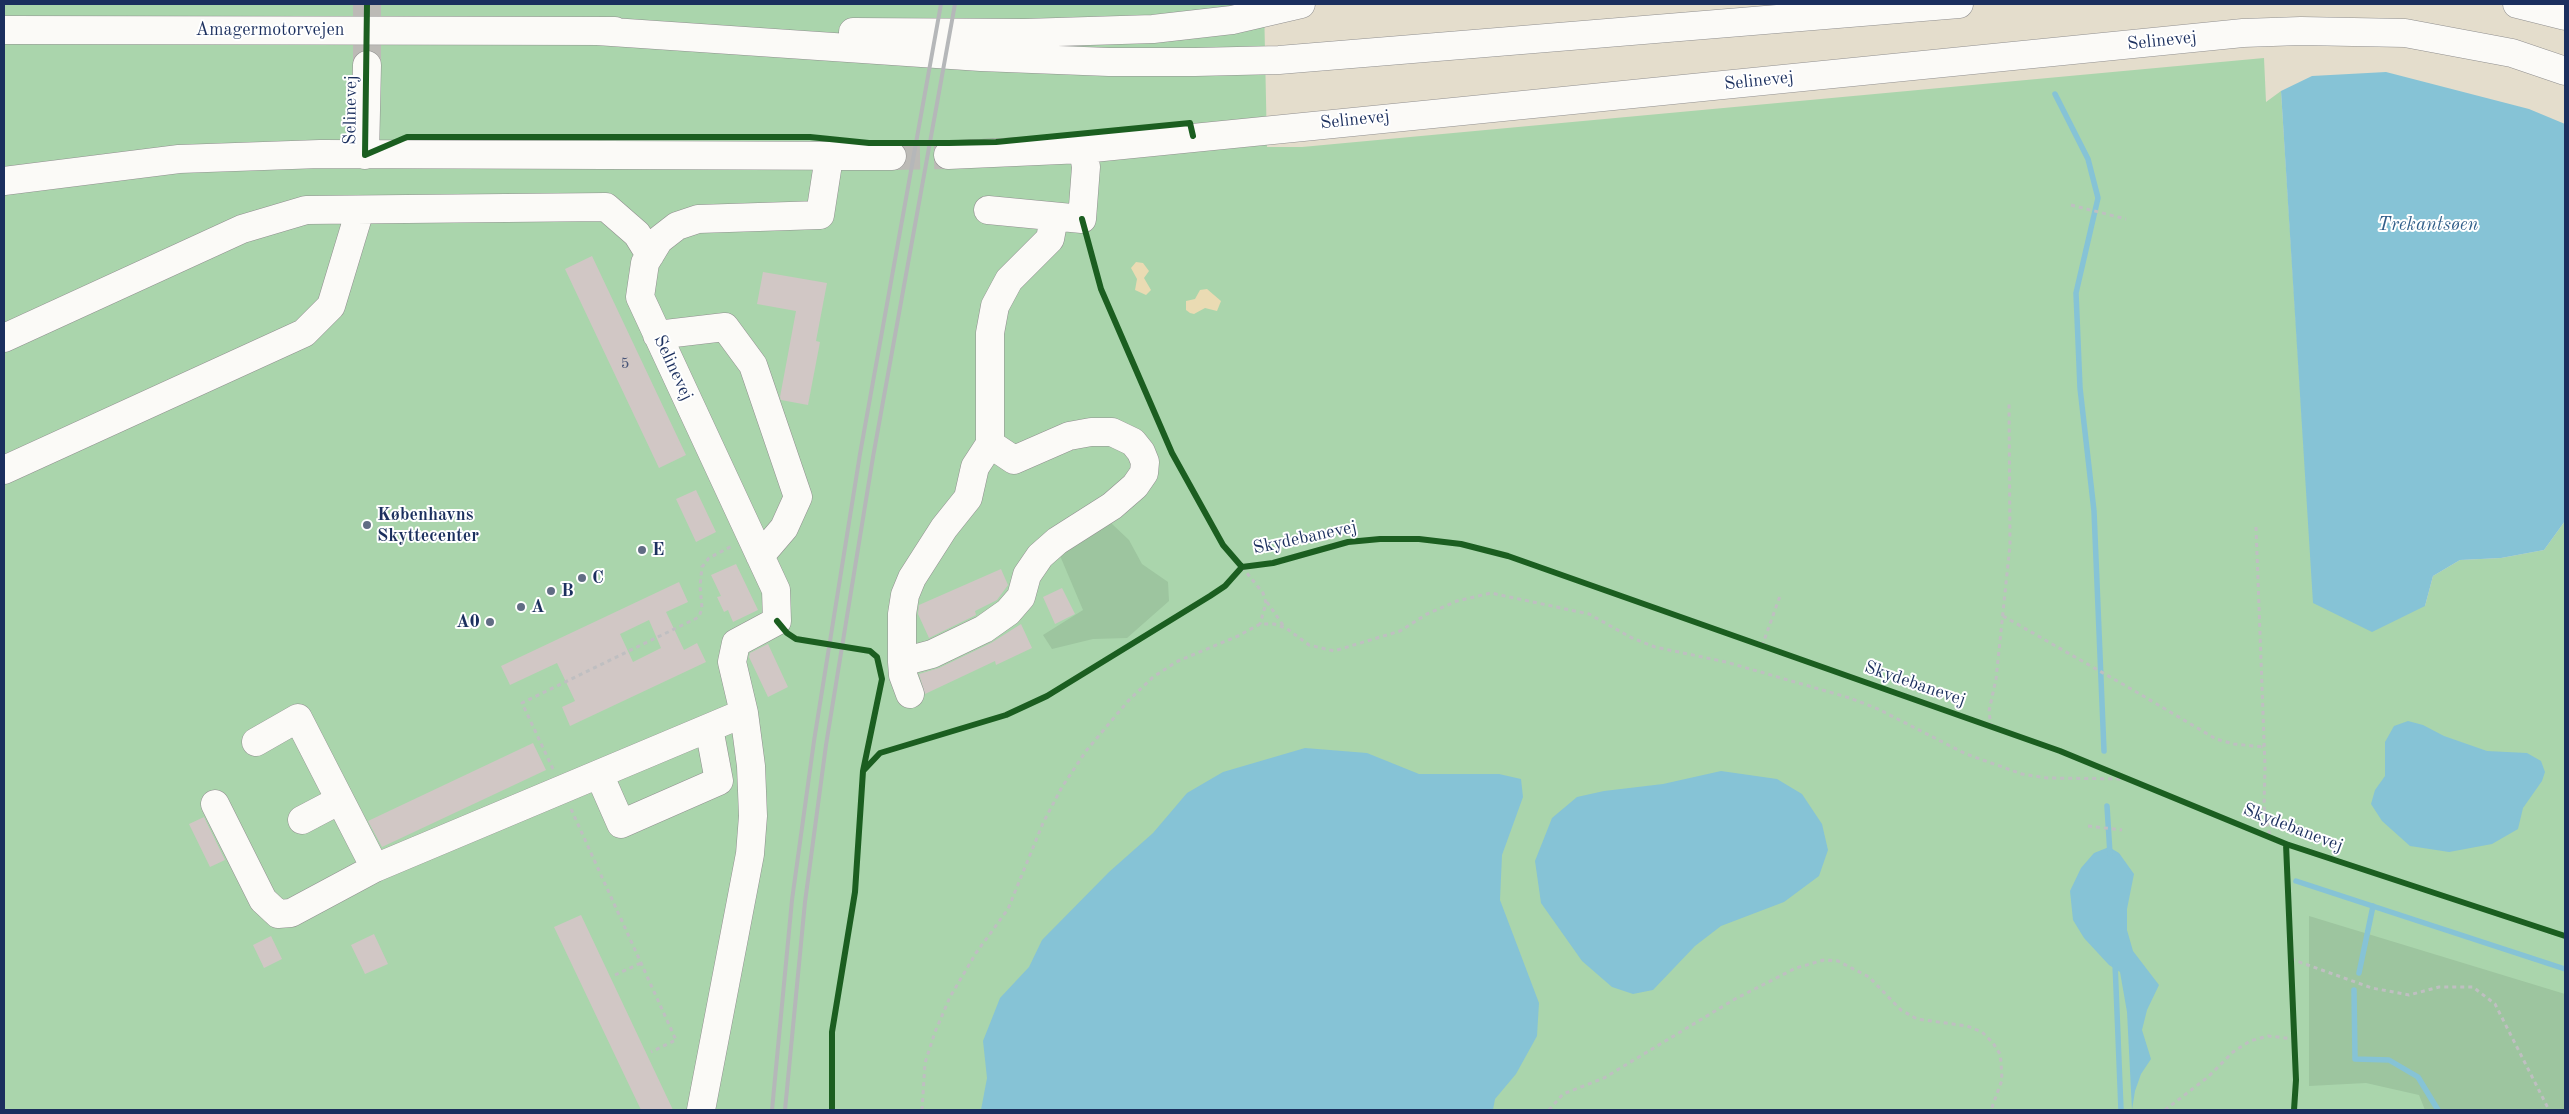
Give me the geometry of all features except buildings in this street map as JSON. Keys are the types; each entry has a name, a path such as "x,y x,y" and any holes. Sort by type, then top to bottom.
{"street":[{"path":"597,31 1111,31 1232,20 1301,4"},
{"path":"597,31 982,57 1109,62 1194,62 1280,60 1959,4"},
{"path":"2517,4 2565,16"},
{"name":"Amagermotorvejen","path":"4,30 597,31"},
{"name":"Selinevej","path":"948,155 1082,149 2243,33 2301,31 2405,33 2512,53 2565,70"},
{"name":"Selinevej","path":"366,155 367,65"},
{"path":"988,210 1054,218 1082,219 1086,167 1082,149"},
{"name":"Selinevej","path":"4,181 180,159 366,155 892,156"},
{"name":"Selinevej","path":"744,713 732,662 736,643 777,621 776,590 640,297 645,263 659,240 677,226 698,219 820,214 828,157"},
{"path":"4,338 242,229 306,210 606,206 637,234 650,255"},
{"path":"4,470 304,333 331,306 360,210"},
{"path":"910,694 903,675 902,662 902,614 905,595 912,578 944,528 968,498 975,467 990,444 990,334 995,306 1009,280 1050,239 1054,218"},
{"path":"657,335 725,327 753,365 798,497 784,528 760,556"},
{"path":"902,662 932,654 984,629 1008,612 1021,597 1026,575 1040,556 1057,541 1112,506 1135,486 1144,473 1145,462 1141,452 1133,442 1112,432 1091,432 1069,436 1014,460 990,444"},
{"path":"215,804 263,900 278,914 291,913 375,868 744,713 751,766 753,816 750,854 701,1110"},
{"path":"256,742 298,718 375,868"},
{"path":"599,774 621,824 719,781 709,728"},
{"path":"302,820 340,800"}],"path":[{"path":"2071,205 2126,219"},
{"path":"1991,727 1989,711 1996,679 2010,545 2009,402"},
{"path":"2256,527 2264,807 2270,837"},
{"path":"1235,560 1263,593 1271,609 1286,628 1309,646 1334,650 1400,631 1427,614 1457,601 1491,593 1589,614 1632,638 1655,647 1726,662 1850,698 1878,709 1966,754 2022,774 2047,778 2130,779"},
{"path":"1236,573 1242,567"},
{"path":"1260,624 1266,603 1263,593"},
{"path":"1762,646 1780,596"},
{"path":"2003,616 2119,681 2216,739 2234,744 2263,747"},
{"path":"922,1110 926,1063 935,1032 950,997 976,953 1008,909 1043,823 1062,787 1086,751 1128,701 1153,676 1178,661 1238,636 1260,624 1274,624 1286,628"},
{"path":"1752,643 1771,650"},
{"path":"2113,772 2140,783"},
{"path":"2088,826 2122,830"},
{"path":"2291,950 2292,970"},
{"path":"1549,1110 1564,1094 1604,1078 1735,999 1796,968 1824,960 1838,961 1869,977 1901,1010 1917,1019 1968,1026 1982,1032 1993,1043 2000,1054 2001,1062 2002,1080 1991,1110"},
{"path":"2291,960 2372,988 2409,995 2439,987 2473,986 2495,1004 2548,1110"},
{"path":"615,975 641,963"},
{"path":"2293,1029 2294,1047"},
{"path":"2165,1110 2208,1077 2233,1052 2250,1041 2268,1036 2294,1039"}],"green space":[{"path":"4,4 1264,4 1267,147 1302,147 2264,58 2266,102 2281,91 2314,603 2425,606 2433,576 2460,560 2501,558 2544,550 2565,521 2565,1110 4,1110"},
{"path":"1111,523 1129,540 1142,564 1168,582 1169,601 1127,638 1093,639 1052,649 1043,635 1083,610 1058,551"},
{"path":"2309,916 2565,994 2565,1110 2425,1110 2419,1095 2366,1083 2309,1086"}],"sand":[{"path":"1136,262 1143,263 1149,271 1144,278 1151,290 1146,295 1135,290 1137,279 1131,268"},
{"path":"1207,289 1221,301 1217,311 1205,308 1194,314 1186,310 1186,301 1195,299 1200,290"}],"water":[{"name":"Trekantsøen","path":"2386,72 2529,109 2565,124 2565,521 2544,550 2501,558 2460,560 2433,576 2425,606 2372,632 2313,603 2281,91 2312,76"},
{"path":"2408,721 2423,725 2444,736 2487,751 2527,753 2541,761 2545,772 2542,781 2523,808 2518,829 2492,844 2449,852 2410,846 2382,821 2371,804 2375,790 2385,776 2385,742 2394,726"},
{"path":"1305,748 1367,753 1419,774 1499,774 1521,779 1523,797 1502,855 1500,900 1539,1003 1537,1036 1516,1074 1495,1099 1493,1110 981,1110 987,1078 983,1041 1000,998 1029,967 1042,940 1109,872 1153,833 1187,793 1223,772"},
{"path":"1721,771 1777,779 1802,794 1822,824 1828,850 1819,876 1784,902 1721,926 1695,946 1653,990 1633,994 1612,987 1582,961 1541,903 1535,861 1552,818 1577,797 1604,791 1663,784"},
{"path":"2109,847 2119,853 2134,874 2127,909 2127,930 2133,951 2159,985 2147,1010 2142,1030 2151,1059 2141,1074 2135,1091 2132,1110 2127,1012 2120,972 2109,965 2084,938 2073,920 2070,891 2081,868 2094,853"}],"waterway":[{"path":"2055,94 2088,159 2098,198 2076,293 2080,388 2094,511 2104,751"},
{"path":"2107,806 2110,854"},
{"path":"2296,881 2565,969"},
{"path":"2359,973 2373,906"},
{"path":"2115,963 2121,1110"},
{"path":"2354,990 2355,1059 2389,1060 2418,1077 2438,1110"}],"tunnel":[{"path":"367,4 367,65"},
{"path":"892,156 948,155"}],"railway":[{"path":"772,1110 792,900 814,741 860,454 941,4"},
{"path":"785,1110 805,902 826,745 873,457 955,4"}],"cycle path":[{"path":"367,4 365,155 407,137 810,137 869,143 949,143 996,142 1190,123 1193,136"},
{"path":"1082,219 1101,289 1172,453 1223,545 1242,567"},
{"name":"Skydebanevej","path":"1242,567 1273,563 1348,542 1380,539 1419,539 1461,544 1508,556 2060,751 2286,844 2565,936"},
{"path":"864,770 880,753 1006,715 1047,696 1210,596 1225,586 1242,567"},
{"path":"777,621 787,633 796,639 870,651 877,657 882,679 863,771 855,892 832,1032 832,1110"},
{"name":"Skydebanevej","path":"2286,844 2296,1080 2294,1110"}],"place":[{"name":"Københavns Skyttecenter","path":"367,525"},
{"name":"E","path":"642,550"},
{"name":"C","path":"582,578"},
{"name":"B","path":"551,591"},
{"name":"A","path":"521,607"},
{"name":"A0","path":"490,622"}]}
